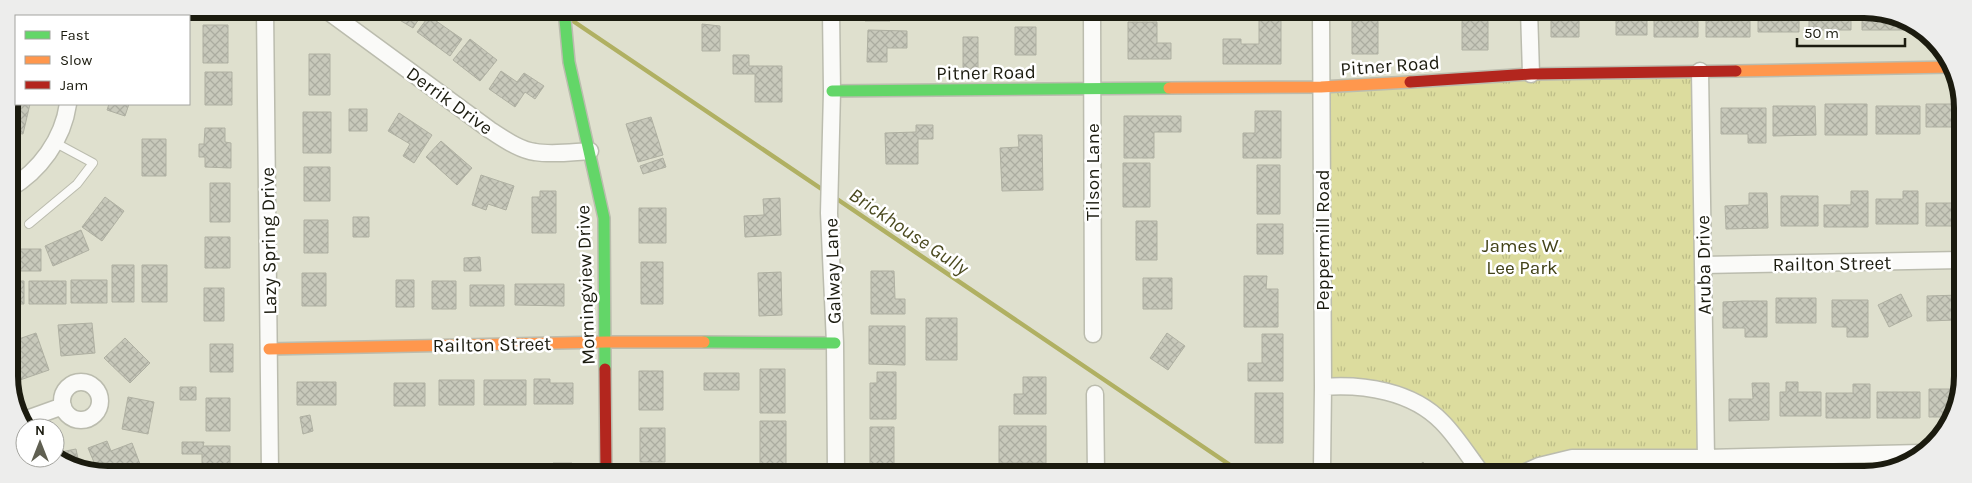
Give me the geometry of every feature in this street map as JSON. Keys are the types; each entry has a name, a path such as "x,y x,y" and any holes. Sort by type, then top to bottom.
{"street":[{"name":"Lazy Spring Drive","path":"265,18 270,466"},
{"name":"Derrik Drive","path":"337,18 490,130 515,145 534,152 590,151"},
{"name":"Morningview Drive","path":"564,18 569,62 604,218 606,466"},
{"name":"Galway Lane","path":"831,18 832,91 829,212 835,343 836,466"},
{"name":"Tilson Lane","path":"1092,18 1093,334"},
{"name":"Peppermill Road","path":"1321,18 1322,465"},
{"path":"1529,18 1531,74"},
{"name":"Pitner Road","path":"832,91 1321,87 1531,74 1945,67"},
{"name":"Aruba Drive","path":"1700,71 1706,458"},
{"path":"18,185 40,165 66,118 68,105"},
{"name":"Railton Street","path":"1703,266 1954,260"},
{"name":"Railton Street","path":"269,349 606,342 835,343"},
{"path":"1323,387 1359,387 1393,393 1410,400 1442,422 1475,465"},
{"path":"1095,394 1096,465"},
{"path":"30,418 64,406"},
{"path":"1542,465 1572,458 1706,458 1909,453"}],"lane":[{"path":"29,224 77,184 93,163 54,142"}],"green space":[{"name":"James W. Lee Park","path":"1700,71 1706,458 1586,458 1557,465 1473,465 1410,400 1323,387 1321,87"}],"building":[{"path":"396,18 419,18 413,28"},
{"path":"428,18 432,18 462,39 450,56 417,32"},
{"path":"643,18 663,18 663,19"},
{"path":"865,18 890,18 890,21 865,21"},
{"path":"1259,18 1281,18 1281,64 1223,64 1223,39 1241,39 1241,44 1259,44"},
{"path":"1352,18 1378,18 1378,54 1352,54"},
{"path":"1462,18 1488,18 1488,50 1462,50"},
{"path":"1551,18 1579,18 1579,37 1551,37"},
{"path":"1616,18 1647,18 1647,35 1616,35"},
{"path":"1654,18 1698,18 1698,37 1654,37"},
{"path":"1706,18 1750,18 1750,37 1706,37"},
{"path":"1758,18 1799,18 1799,32 1758,32"},
{"path":"1809,18 1851,18 1851,30 1809,30"},
{"path":"1862,18 1882,19 1907,28 1907,30 1862,30"},
{"path":"1128,22 1157,22 1157,43 1171,43 1171,59 1128,59"},
{"path":"702,24 720,26 720,51 702,51"},
{"path":"203,25 228,25 228,63 203,63"},
{"path":"1015,27 1036,27 1036,55 1015,55"},
{"path":"868,30 907,31 907,48 887,48 887,62 867,62"},
{"path":"963,37 978,37 978,70 963,70"},
{"path":"470,39 497,60 480,81 453,60"},
{"path":"309,54 330,54 330,95 309,95"},
{"path":"733,55 749,55 749,66 782,66 782,102 755,102 755,74 733,74"},
{"path":"501,71 517,82 524,73 544,86 535,99 525,92 515,107 489,89"},
{"path":"205,72 232,72 232,105 205,105"},
{"path":"1825,104 1867,104 1867,135 1825,135"},
{"path":"1926,104 1954,104 1954,139 1952,139 1952,127 1926,127"},
{"path":"18,105 30,105 23,134 18,133"},
{"path":"109,105 129,105 125,116 107,110"},
{"path":"1773,106 1815,106 1816,135 1773,136"},
{"path":"1876,106 1920,106 1920,134 1876,134"},
{"path":"1721,108 1766,108 1766,143 1748,143 1748,134 1721,134"},
{"path":"349,109 367,109 367,131 349,131"},
{"path":"1255,111 1281,111 1281,158 1243,158 1243,133 1255,133"},
{"path":"303,112 331,112 331,153 303,153"},
{"path":"399,113 432,135 414,163 403,156 410,144 388,131"},
{"path":"1124,116 1181,116 1181,132 1154,132 1154,158 1124,158"},
{"path":"651,117 663,155 638,162 626,124"},
{"path":"916,125 933,125 933,139 918,139 918,164 886,164 885,133 916,132"},
{"path":"205,128 225,128 225,142 231,143 231,168 205,167 205,157 199,157 199,144 204,144"},
{"path":"1018,135 1042,135 1043,190 1002,191 1000,148 1019,147"},
{"path":"142,139 166,139 166,176 142,176"},
{"path":"441,141 472,168 457,185 426,157"},
{"path":"663,158 666,167 643,174 640,166"},
{"path":"1123,163 1150,163 1150,207 1123,207"},
{"path":"1257,165 1280,165 1280,214 1257,214"},
{"path":"304,167 330,167 330,201 304,201"},
{"path":"481,175 514,186 506,210 488,204 486,210 472,205"},
{"path":"210,183 230,183 230,222 210,222"},
{"path":"1952,189 1954,189 1954,226 1926,226 1926,203 1952,203"},
{"path":"540,191 556,191 556,233 532,233 532,197 540,197"},
{"path":"1851,191 1868,191 1868,227 1824,227 1824,205 1851,205"},
{"path":"1903,191 1918,191 1918,224 1876,224 1876,199 1903,199"},
{"path":"1749,193 1767,193 1768,228 1726,229 1725,206 1749,205"},
{"path":"1781,196 1818,196 1818,226 1781,226"},
{"path":"105,197 124,211 102,241 82,227"},
{"path":"780,198 781,235 745,237 744,216 764,215 763,199"},
{"path":"639,208 666,208 666,243 639,243"},
{"path":"353,217 369,217 369,237 353,237"},
{"path":"304,220 328,220 328,253 304,253"},
{"path":"1136,221 1157,221 1157,260 1136,260"},
{"path":"1257,224 1283,224 1283,254 1257,254"},
{"path":"81,230 89,250 53,266 45,246"},
{"path":"205,237 230,237 230,268 205,268"},
{"path":"18,249 41,249 41,271 18,271"},
{"path":"480,257 481,271 464,271 464,258"},
{"path":"641,262 663,262 663,304 641,304"},
{"path":"112,265 134,265 134,302 112,302"},
{"path":"142,265 167,265 167,302 142,302"},
{"path":"871,271 894,271 895,299 905,299 905,314 871,314"},
{"path":"781,272 782,315 759,316 758,273"},
{"path":"302,273 326,273 326,306 302,306"},
{"path":"1244,276 1267,276 1266,289 1278,289 1278,327 1244,327"},
{"path":"1143,278 1172,278 1172,309 1143,309"},
{"path":"71,280 107,280 107,303 71,303"},
{"path":"396,280 414,280 414,307 396,307"},
{"path":"18,281 24,281 24,304 18,304"},
{"path":"29,281 66,281 66,304 29,304"},
{"path":"432,281 456,281 456,309 432,309"},
{"path":"515,284 564,284 564,306 515,305"},
{"path":"470,285 504,285 504,306 470,306"},
{"path":"204,288 224,288 224,321 204,321"},
{"path":"1901,294 1912,316 1889,327 1878,305"},
{"path":"1954,295 1954,320 1927,321 1927,296"},
{"path":"1776,298 1816,298 1816,323 1776,323"},
{"path":"1832,300 1868,300 1868,337 1847,337 1847,327 1832,327"},
{"path":"1767,301 1767,337 1745,337 1745,328 1723,328 1723,302"},
{"path":"926,318 957,318 957,360 926,360"},
{"path":"92,323 95,353 61,356 58,325"},
{"path":"869,326 905,326 905,365 869,364"},
{"path":"36,333 49,370 20,380 18,374 18,339"},
{"path":"1167,333 1185,346 1168,370 1150,358"},
{"path":"1262,334 1283,334 1283,381 1248,381 1248,363 1262,363"},
{"path":"125,338 150,363 130,383 104,358"},
{"path":"210,344 233,344 233,372 210,372"},
{"path":"760,369 785,369 785,413 760,413"},
{"path":"639,371 663,371 663,410 639,410"},
{"path":"877,372 896,372 896,419 870,419 870,383 877,383"},
{"path":"704,373 739,373 739,390 704,390"},
{"path":"1023,377 1046,377 1046,414 1014,414 1014,394 1023,394"},
{"path":"534,379 550,379 550,383 573,383 573,404 534,404"},
{"path":"439,380 474,380 474,405 439,405"},
{"path":"484,380 526,380 526,405 484,405"},
{"path":"297,382 336,382 336,405 297,405"},
{"path":"1786,382 1798,382 1798,392 1821,392 1821,416 1780,416 1780,392 1786,392"},
{"path":"394,383 425,383 425,406 394,406"},
{"path":"1752,383 1769,383 1769,420 1729,421 1729,399 1753,399"},
{"path":"1853,384 1870,384 1870,418 1826,418 1826,393 1853,393"},
{"path":"180,387 196,387 196,400 180,400"},
{"path":"1929,389 1954,389 1944,417 1929,417"},
{"path":"1877,392 1920,392 1920,418 1877,418"},
{"path":"1255,393 1283,393 1283,443 1255,443"},
{"path":"128,397 154,402 148,434 122,429"},
{"path":"206,398 230,398 230,431 206,431"},
{"path":"310,415 313,431 303,434 300,417"},
{"path":"760,421 786,421 786,464 760,464"},
{"path":"999,426 1046,426 1046,463 999,463"},
{"path":"870,427 894,427 894,466 870,466"},
{"path":"640,428 665,428 665,462 640,462"},
{"path":"107,441 111,451 132,443 141,466 95,465 88,448"},
{"path":"182,442 204,442 203,446 230,446 230,466 202,466 202,454 182,454"},
{"path":"76,449 78,460 65,455 65,451"},
{"path":"553,463 572,463 572,466 553,466"}],"waterway":[{"name":"Brickhouse Gully","path":"573,21 826,192"},
{"name":"Brickhouse Gully","path":"834,197 1231,465"}],"traffic: fast":[{"path":"565,18 569,62 604,218 605,369"},
{"path":"832,91 1169,88"},
{"path":"704,342 835,343"}],"traffic: slow":[{"path":"1736,71 1945,67"},
{"path":"1169,88 1321,87 1410,82"},
{"path":"269,349 606,342 704,342"}],"traffic: jam":[{"path":"1410,82 1531,74 1736,71"},
{"path":"605,369 606,466"}]}
